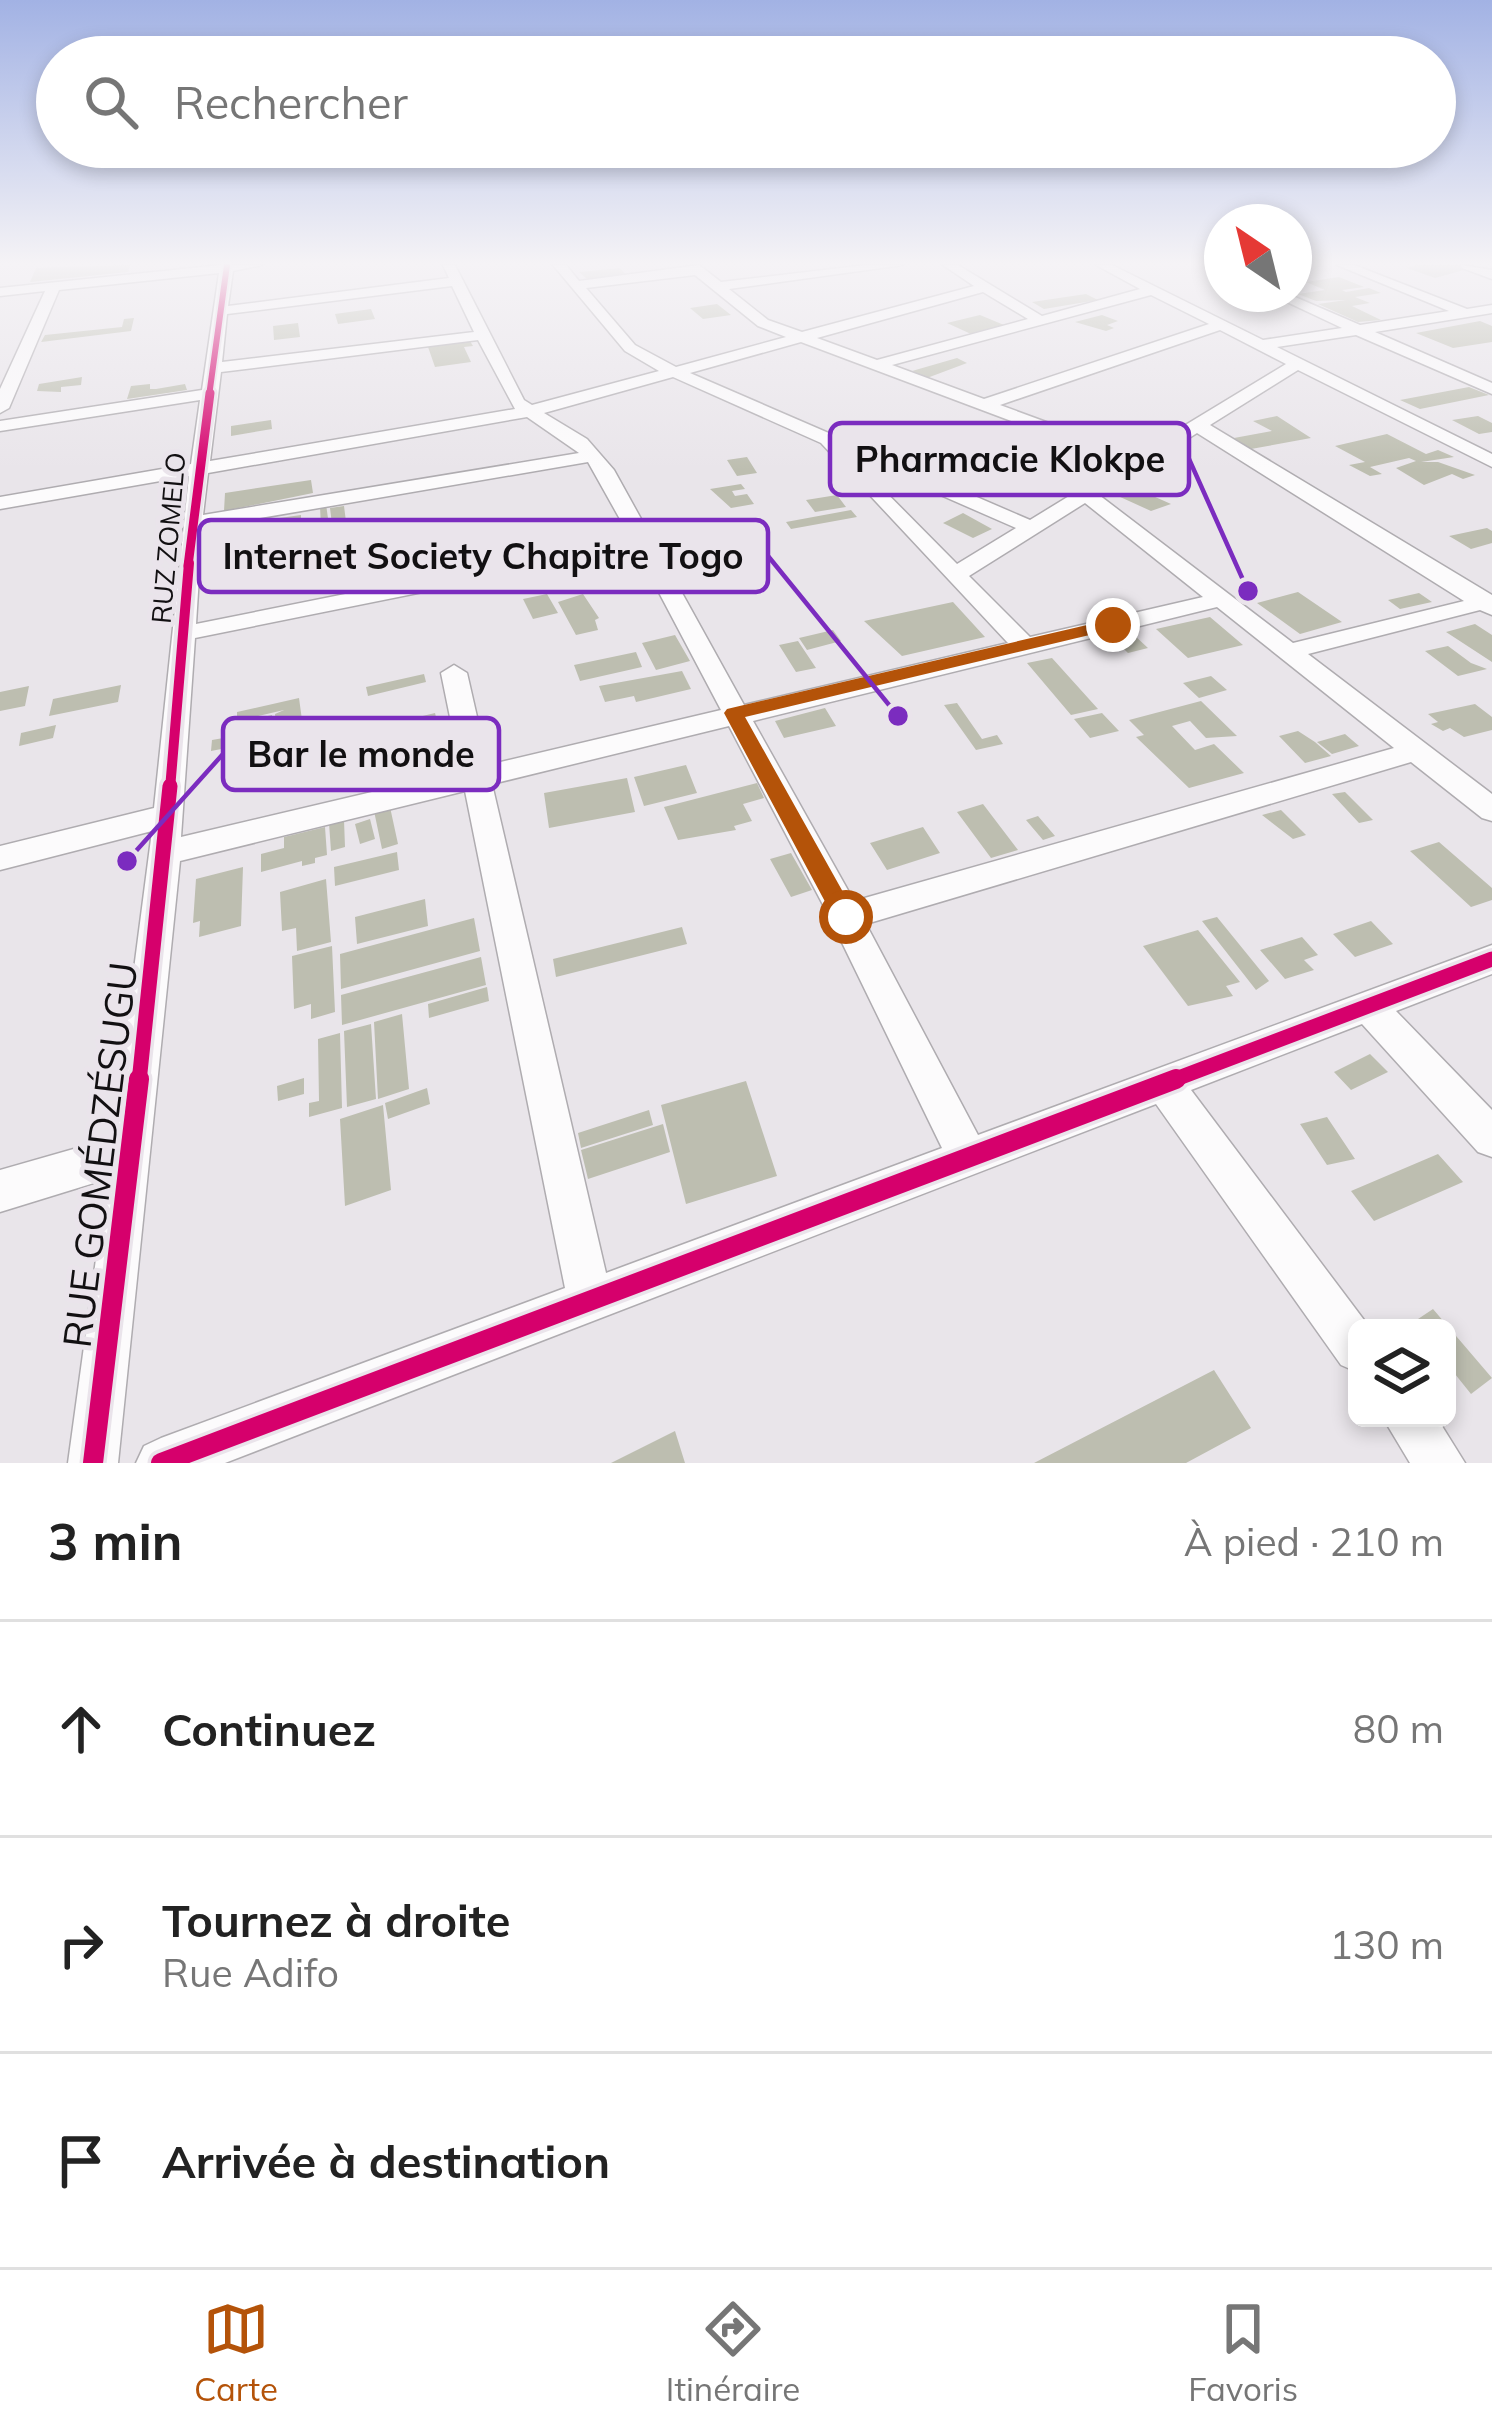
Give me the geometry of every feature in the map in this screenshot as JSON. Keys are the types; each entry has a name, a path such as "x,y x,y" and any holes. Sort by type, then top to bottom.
{"street":[{"path":"0,408 33,333"},
{"name":"RUZ ZOMELO","path":"164,835 192,524 217,333"},
{"path":"617,333 630,348 671,372 1032,528"},
{"path":"791,333 1140,463"},
{"path":"0,503 527,412 814,333"},
{"path":"875,365 991,333"},
{"path":"984,405 1196,333"},
{"path":"1237,333 1492,461"},
{"path":"1261,346 1337,333"},
{"path":"1364,333 1492,389"},
{"path":"212,368 484,335 517,403 593,455 846,917 968,1158"},
{"path":"955,574 1297,364"},
{"path":"0,425 209,394"},
{"path":"1200,427 1489,604"},
{"path":"818,434 1024,645"},
{"path":"192,524 593,455"},
{"path":"1087,495 1492,810"},
{"path":"184,633 643,542"},
{"path":"0,859 164,835 476,775 1223,598"},
{"path":"1290,651 1489,604"},
{"path":"454,673 590,1300"},
{"path":"846,917 1416,751"},
{"name":"RUE GOMÉDZÉSUGU","path":"93,1463 164,835"},
{"path":"161,1463 1492,958"},
{"path":"1367,1005 1492,1138"},
{"path":"1164,1084 1348,1337"},
{"path":"0,1191 131,1152"},
{"path":"1414,1427 1440,1463"}],"building":[{"path":"62,333 112,333 41,342 45,335"},
{"path":"274,333 299,333 300,337 274,340"},
{"path":"1417,333 1492,333 1492,342 1453,348"},
{"path":"470,341 473,346 464,347 471,362 435,367 428,347"},
{"path":"957,358 967,363 927,378 912,371"},
{"path":"82,377 81,385 61,387 61,392 37,391 39,384"},
{"path":"150,384 150,389 156,389 185,384 187,390 127,399 131,386"},
{"path":"1469,387 1489,395 1420,409 1400,400"},
{"path":"1277,416 1311,438 1251,449 1234,438 1272,431 1253,421"},
{"path":"1478,416 1492,423 1492,432 1479,434 1452,420"},
{"path":"271,420 272,429 231,436 231,426"},
{"path":"1387,434 1426,454 1438,450 1454,457 1421,462 1438,462 1475,475 1463,479 1452,474 1424,485 1396,468 1416,461 1409,458 1370,467 1382,474 1370,476 1349,465 1365,462 1335,446"},
{"path":"747,457 757,473 737,476 727,460"},
{"path":"311,480 313,493 224,511 225,493"},
{"path":"741,484 745,489 732,491 735,496 747,494 754,504 731,508 710,489"},
{"path":"1135,488 1171,504 1151,511 1118,496"},
{"path":"837,495 846,507 815,512 806,500"},
{"path":"326,504 332,547 322,549 320,506"},
{"path":"344,506 349,545 335,548 330,508"},
{"path":"851,510 857,517 791,529 786,522"},
{"path":"963,513 992,529 973,538 943,523"},
{"path":"301,515 301,528 291,529 290,536 319,528 319,536 261,545 258,537 234,534 235,524"},
{"path":"1492,531 1492,543 1471,549 1449,536"},
{"path":"1298,592 1342,622 1300,634 1257,603"},
{"path":"1419,593 1432,602 1400,609 1388,600"},
{"path":"547,594 558,613 533,619 523,599"},
{"path":"583,594 599,618 595,620 598,630 576,635 558,602"},
{"path":"953,602 985,637 902,656 864,621"},
{"path":"1210,617 1243,645 1188,658 1156,629"},
{"path":"1475,624 1492,635 1492,662 1446,632"},
{"path":"833,630 841,641 807,650 799,638"},
{"path":"675,635 690,661 656,670 642,643"},
{"path":"1134,635 1148,648 1128,653 1115,640"},
{"path":"798,641 816,668 796,672 779,645"},
{"path":"1448,646 1487,669 1458,676 1425,651"},
{"path":"636,652 642,667 580,681 574,665"},
{"path":"1052,658 1098,709 1071,715 1027,663"},
{"path":"682,671 691,689 636,702 634,696 605,702 599,686"},
{"path":"424,674 426,682 368,696 366,687"},
{"path":"1211,676 1227,690 1199,698 1183,683"},
{"path":"121,685 118,702 49,716 53,699"},
{"path":"29,686 25,706 0,711 0,692"},
{"path":"299,698 302,720 276,726 275,714 284,710 237,721 237,712"},
{"path":"1201,701 1237,736 1206,738 1190,721 1172,726 1195,750 1214,744 1244,773 1189,788 1136,737 1144,735 1129,720"},
{"path":"957,703 982,739 997,735 1003,744 976,750 944,705"},
{"path":"1475,704 1492,717 1492,730 1464,737 1431,724 1438,722 1428,714"},
{"path":"825,708 836,726 784,738 775,721"},
{"path":"435,713 447,760 416,768 406,720"},
{"path":"1102,713 1119,731 1090,738 1074,719"},
{"path":"272,715 273,726 235,735 234,724"},
{"path":"56,725 53,738 19,746 21,733"},
{"path":"269,730 268,740 211,751 212,740"},
{"path":"1298,731 1331,756 1305,763 1279,736"},
{"path":"1345,734 1359,746 1332,754 1317,742"},
{"path":"686,765 697,793 644,806 634,777"},
{"path":"627,778 635,812 549,828 544,793"},
{"path":"757,783 764,798 743,804 752,821 734,826 736,830 678,840 664,807"},
{"path":"1345,792 1373,820 1359,823 1332,794"},
{"path":"983,804 1018,850 991,858 957,812"},
{"path":"390,807 398,844 382,849 374,811"},
{"path":"1281,810 1306,835 1293,839 1262,815"},
{"path":"1038,816 1055,836 1043,840 1026,820"},
{"path":"370,819 375,839 360,844 355,824"},
{"path":"344,820 345,847 331,851 329,823"},
{"path":"325,827 327,855 315,858 315,863 302,866 302,861 261,872 261,854 284,848 284,837"},
{"path":"923,827 940,853 887,870 870,843"},
{"path":"1439,842 1492,888 1492,900 1471,907 1410,851"},
{"path":"397,852 399,870 335,886 334,867"},
{"path":"791,853 812,890 791,897 770,859"},
{"path":"243,867 241,926 199,937 200,921 193,923 196,879"},
{"path":"326,879 331,942 297,951 296,928 282,931 280,892"},
{"path":"425,899 428,926 357,944 355,917"},
{"path":"1217,917 1269,981 1256,990 1202,921"},
{"path":"474,918 480,951 341,989 340,954"},
{"path":"1371,921 1393,944 1355,957 1333,934"},
{"path":"682,927 687,944 556,977 553,959"},
{"path":"1198,930 1240,982 1226,986 1233,996 1188,1006 1143,946"},
{"path":"1302,937 1318,955 1304,960 1314,970 1285,979 1260,950"},
{"path":"332,946 335,1012 311,1019 311,1004 294,1009 292,956"},
{"path":"481,957 486,985 342,1025 341,995"},
{"path":"487,987 489,1001 429,1018 428,1004"},
{"path":"402,1014 409,1089 378,1099 374,1022"},
{"path":"371,1024 376,1099 347,1107 344,1031"},
{"path":"340,1033 342,1108 309,1117 309,1103 319,1101 318,1039"},
{"path":"1370,1054 1388,1072 1351,1090 1334,1072"},
{"path":"304,1078 304,1094 278,1101 277,1086"},
{"path":"746,1081 777,1176 686,1204 661,1105"},
{"path":"427,1088 430,1104 388,1119 385,1103"},
{"path":"383,1105 391,1190 345,1206 340,1119"},
{"path":"649,1110 653,1125 581,1148 578,1133"},
{"path":"1327,1117 1355,1159 1327,1165 1300,1124"},
{"path":"663,1124 670,1152 588,1179 581,1150"},
{"path":"1438,1154 1463,1182 1374,1221 1351,1191"},
{"path":"1433,1309 1442,1319 1418,1319"},
{"path":"1456,1336 1492,1378 1471,1394 1456,1375"},
{"path":"1214,1370 1251,1428 1186,1463 1034,1463"},
{"path":"675,1431 685,1463 611,1463"}],"cycle path":[{"path":"93,1463 162,886 192,523 218,333"},
{"path":"161,1463 1492,959"}],"place":[{"name":"Pharmacie Klokpe","path":"1248,591"},
{"name":"Internet Society Chapitre Togo","path":"898,716"},
{"name":"Bar le monde","path":"127,861"}],"route":[{"path":"846,917 734,713 1113,625"}]}
